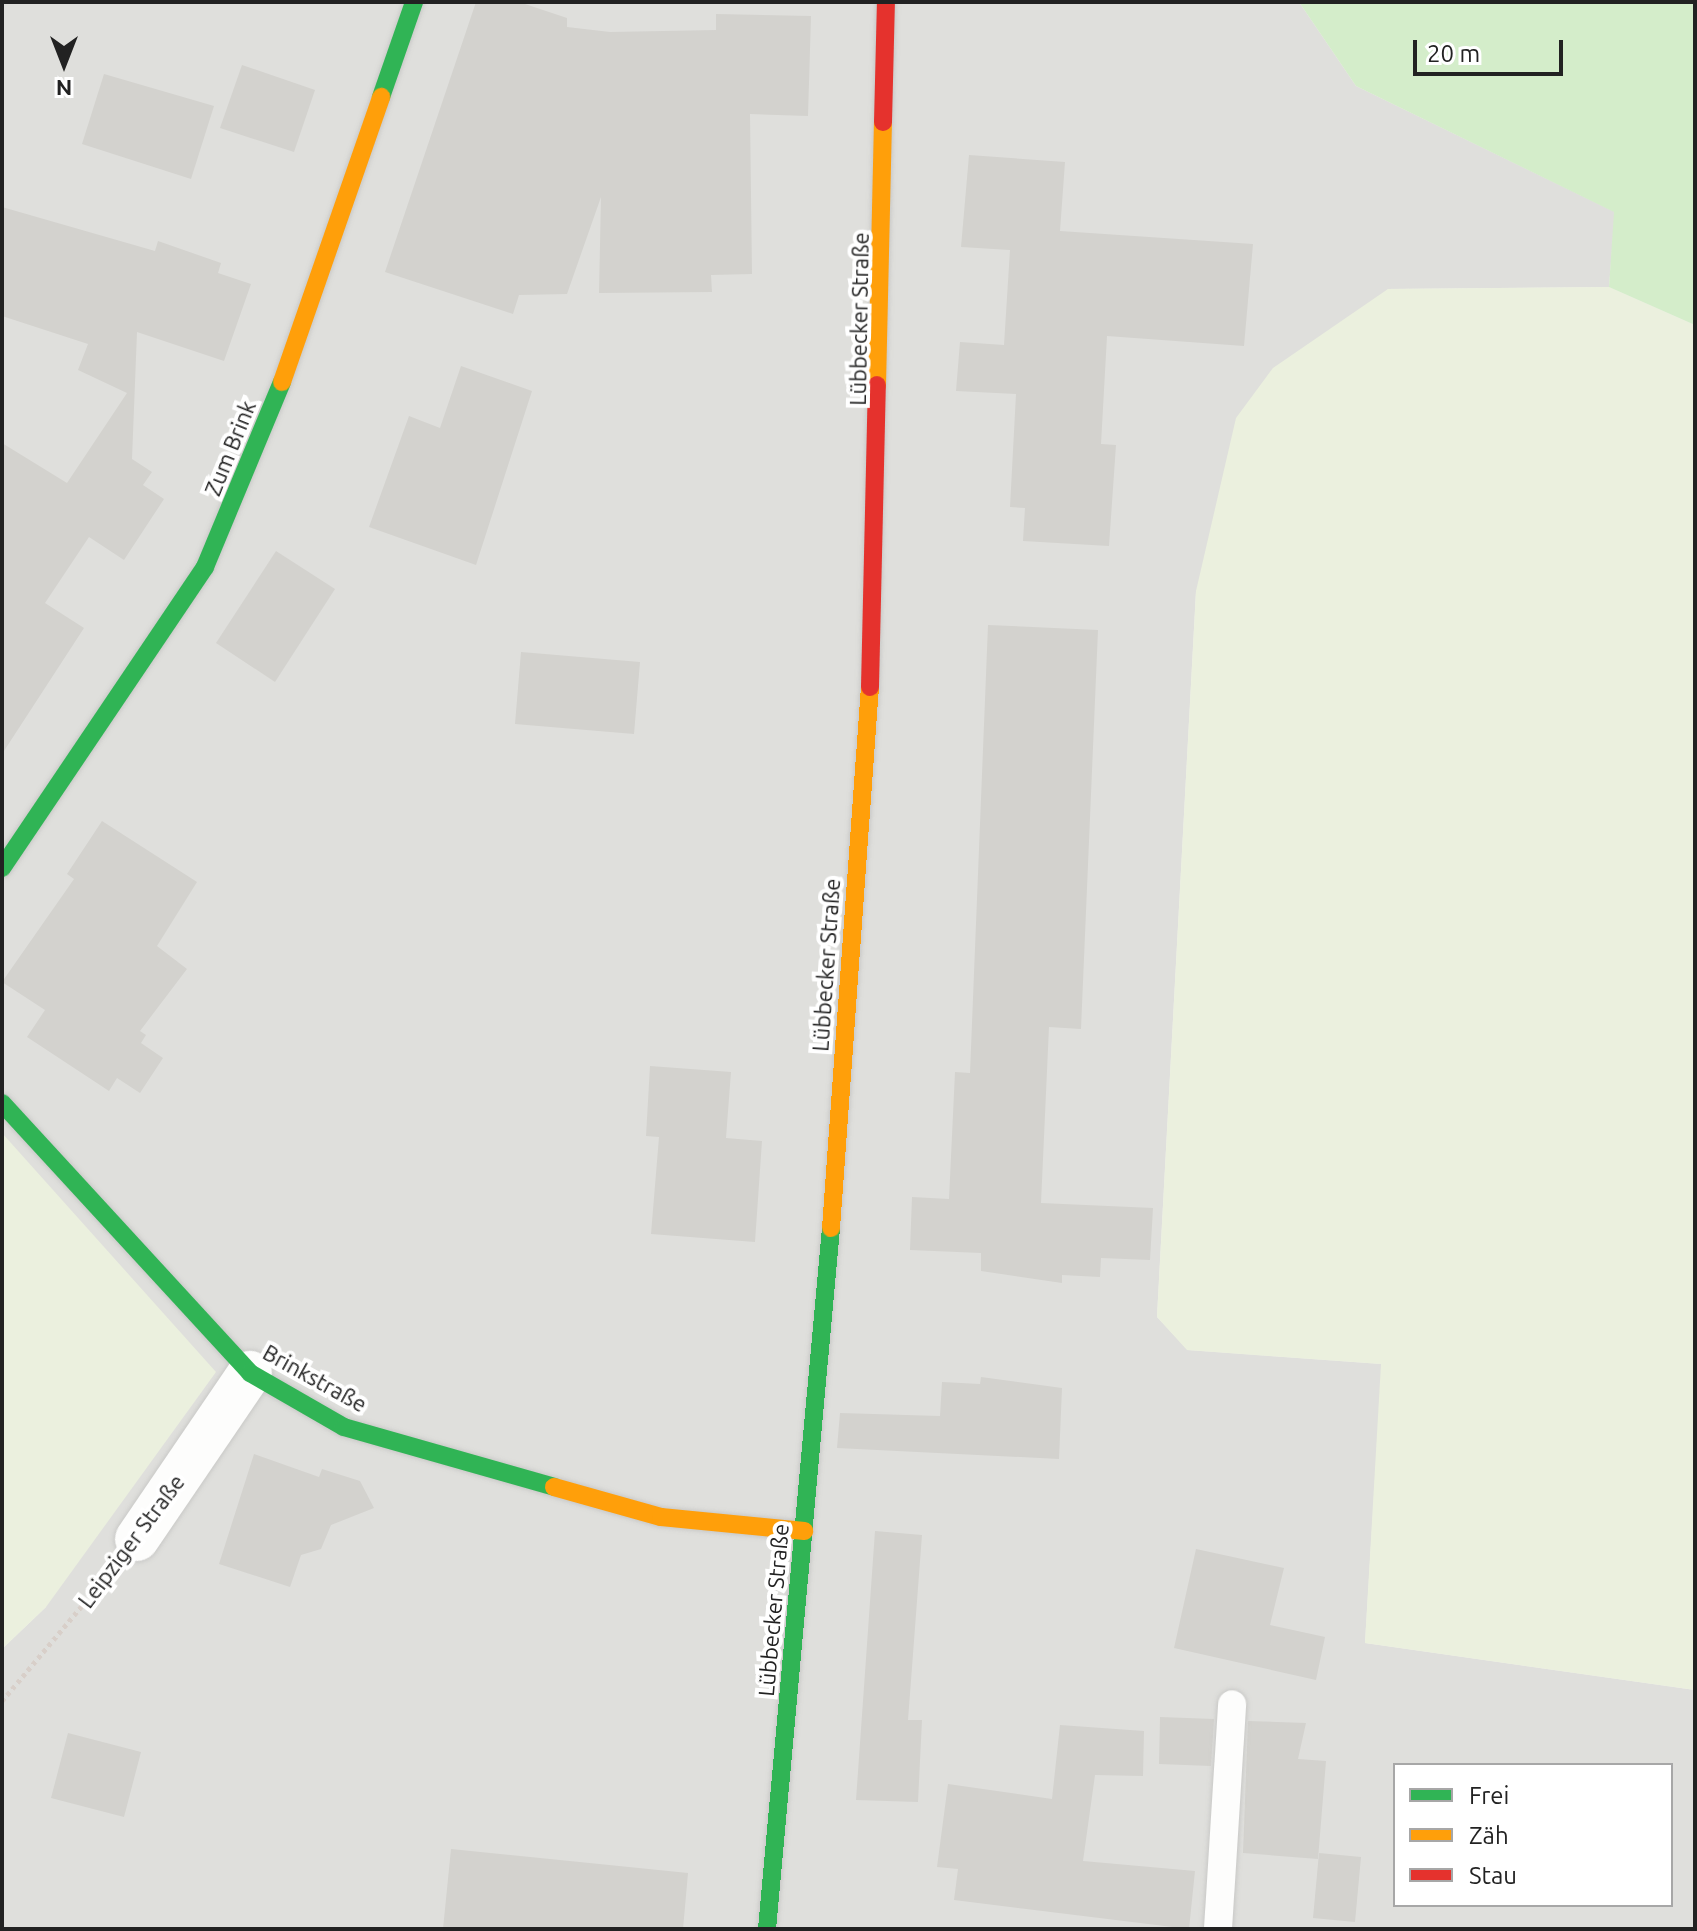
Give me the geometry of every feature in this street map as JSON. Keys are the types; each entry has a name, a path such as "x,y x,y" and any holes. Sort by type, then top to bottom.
{"main road":[{"name":"Zum Brink","path":"2,868 205,567 260,444 414,2"},
{"name":"Lübbecker Straße","path":"767,1929 804,1531 870,687 886,2"},
{"name":"Brinkstraße","path":"2,1103 250,1373 359,1431 661,1517 804,1531"}],"street":[{"name":"Leipziger Straße","path":"137,1539 250,1373"}],"lane":[{"path":"1218,1929 1232,1704"}],"path":[{"name":"Leipziger Straße","path":"2,1701 137,1539"}],"shaded area":[{"path":"2,2 1299,2 1356,86 1615,212 1609,287 1388,289 1196,591 1157,1317 1188,1350 1382,1364 1365,1643 1695,1690 1695,1929 2,1929 2,1649 46,1607 2,1133"}],"green space":[{"path":"1299,2 1695,2 1695,325 1609,287 1614,212 1356,86"},
{"path":"1609,287 1695,325 1695,1690 1365,1643 1381,1364 1187,1350 1157,1317 1196,591 1236,418 1273,368 1388,289"},
{"path":"2,1133 216,1372 46,1607 2,1649"}],"building":[{"path":"476,2 519,2 567,18 567,27 610,32 716,30 716,14 811,16 808,116 750,114 752,274 711,275 712,292 599,293 601,197 567,294 519,295 513,314 385,272"},
{"path":"242,65 315,90 294,152 220,128"},
{"path":"104,74 214,106 191,179 82,144"},
{"path":"969,155 1065,162 1060,231 1253,244 1244,346 1107,336 1101,444 1116,445 1109,546 1023,541 1025,508 1010,507 1016,394 956,391 960,342 1004,345 1010,250 961,247"},
{"path":"2,207 155,251 158,241 221,263 218,273 251,284 224,361 137,332 132,459 152,472 143,485 164,499 124,560 89,537 45,603 84,628 2,754 2,443 67,483 127,393 78,370 88,344 2,316"},
{"path":"461,366 532,391 476,565 369,527 409,416 440,428"},
{"path":"276,551 335,589 275,682 216,643"},
{"path":"988,625 1098,630 1081,1029 1049,1027 1041,1203 1153,1208 1150,1260 1101,1258 1100,1277 1062,1275 1062,1283 981,1271 981,1253 910,1250 912,1197 949,1199 955,1072 970,1073"},
{"path":"521,652 640,662 634,734 515,724"},
{"path":"102,821 197,882 157,946 187,969 140,1031 146,1035 141,1043 163,1058 140,1093 117,1078 109,1091 27,1037 45,1010 2,982 74,879 67,874"},
{"path":"650,1066 731,1072 726,1138 762,1141 755,1242 651,1234 659,1137 646,1136"},
{"path":"981,1377 1062,1388 1059,1459 837,1448 840,1413 940,1416 942,1382 980,1384"},
{"path":"254,1454 319,1477 322,1469 360,1481 374,1508 331,1525 321,1549 301,1555 290,1587 219,1564"},
{"path":"875,1531 922,1535 908,1720 922,1720 918,1802 856,1800"},
{"path":"1196,1549 1284,1568 1270,1625 1325,1637 1316,1680 1174,1648"},
{"path":"1160,1717 1214,1719 1211,1766 1159,1764"},
{"path":"1248,1721 1306,1723 1298,1759 1326,1761 1318,1859 1243,1853"},
{"path":"1060,1725 1144,1731 1143,1776 1095,1775 1083,1861 1195,1871 1189,1929 954,1900 958,1869 937,1867 948,1784 1052,1799"},
{"path":"68,1733 141,1752 124,1817 51,1798"},
{"path":"451,1849 688,1873 683,1929 443,1929"},
{"path":"1319,1853 1361,1857 1355,1922 1313,1918"}],"traffic: fast":[{"path":"381,97 414,2"},
{"path":"2,868 205,567 282,382"},
{"path":"2,1103 250,1373 344,1427 554,1487"},
{"path":"767,1929 831,1228"}],"traffic: slow":[{"path":"282,382 381,97"},
{"path":"877,385 883,122"},
{"path":"831,1228 870,687"},
{"path":"554,1487 661,1517 804,1531"}],"traffic: jam":[{"path":"883,122 886,2"},
{"path":"870,687 877,385"}]}
